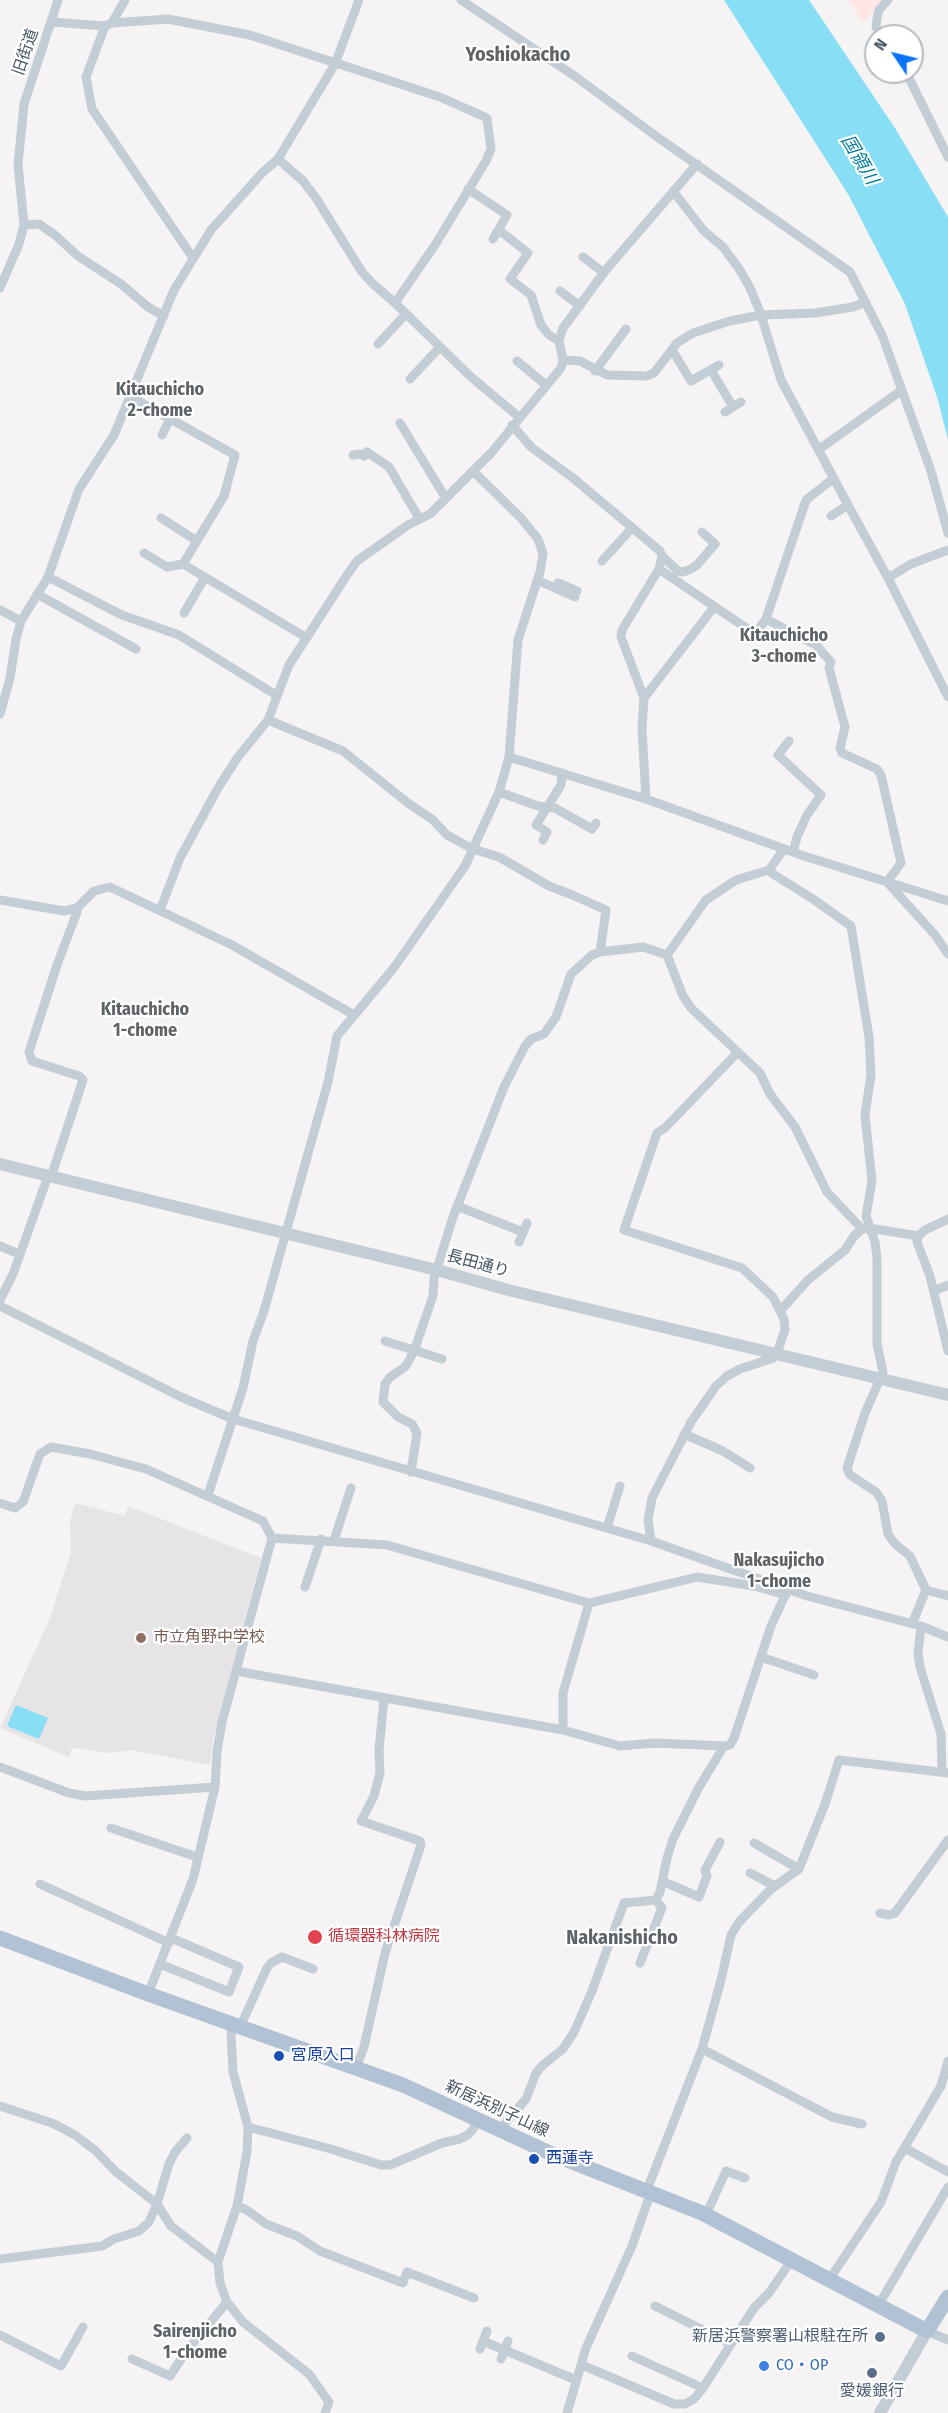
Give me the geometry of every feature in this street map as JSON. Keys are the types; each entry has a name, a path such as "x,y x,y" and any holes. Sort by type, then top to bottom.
{"main road":[{"name":"新居浜別子山線","path":"0,1938 148,1994 403,2085 552,2154 706,2215 927,2331"},
{"path":"927,2331 948,2297"}],"street":[{"name":"旧街道","path":"0,288 19,244 24,225 18,165 24,104 58,0"},
{"path":"125,0 109,25 86,77 92,109 193,258"},
{"path":"0,714 10,678 21,621 48,577 79,489 114,435 174,290 211,230 262,173 278,159 335,64 359,0"},
{"path":"461,0 576,77 850,272 882,336 931,471 948,533"},
{"path":"876,24 879,10 888,0"},
{"path":"52,22 109,25 168,19 250,35 440,97 487,118 491,149 435,244 395,303"},
{"path":"912,84 948,157"},
{"path":"278,159 303,181 316,198 362,272 372,283 471,377 519,417"},
{"path":"160,910 180,858 218,788 237,757 268,720 289,665 357,561 430,514 491,453 561,368 564,360 559,341 563,327 604,273 697,164"},
{"path":"468,189 507,215 493,239"},
{"path":"673,191 705,231 723,247 740,270 761,315 782,380 888,578 948,697"},
{"path":"24,225 39,225 55,234 78,256 164,316"},
{"path":"499,230 528,253 510,279 531,295 542,325 559,341"},
{"path":"583,257 604,273"},
{"path":"560,291 580,306"},
{"path":"564,360 580,361 595,371 607,375 646,376 654,373 677,343 693,333 730,321 761,315 815,313 853,307 866,302"},
{"path":"378,344 406,314"},
{"path":"595,371 626,329"},
{"path":"410,379 440,347"},
{"path":"672,350 691,381 715,367 733,407"},
{"path":"517,362 546,385"},
{"path":"818,450 902,390"},
{"path":"131,397 235,455 224,496 183,564"},
{"path":"162,435 170,419"},
{"path":"400,423 445,497"},
{"path":"512,425 531,447 573,478 683,572 697,565 698,557 715,544 702,532"},
{"path":"353,455 364,456 367,452 389,467 419,519"},
{"path":"208,1495 243,1388 253,1341 264,1311 328,1082 337,1036 393,969 465,866 499,792 509,757 518,640 538,578 543,554 538,539 521,518 473,471"},
{"path":"659,569 755,634 766,619 806,500 834,478"},
{"path":"831,516 848,505"},
{"path":"161,518 197,540"},
{"path":"602,561 632,528"},
{"path":"888,578 911,564 948,550"},
{"path":"144,553 166,567 183,564 307,638"},
{"path":"646,800 642,729 644,698 621,637 622,630 659,569 662,556"},
{"path":"48,577 122,615 179,635 276,695"},
{"path":"184,614 205,578"},
{"path":"538,578 576,594"},
{"path":"37,594 136,649"},
{"path":"644,698 714,607"},
{"path":"0,610 21,621"},
{"path":"766,619 816,645 831,662 829,668 845,727 840,748 842,753 877,769 881,775 901,864 887,882"},
{"path":"268,720 344,752 408,803 433,819 447,835 473,849 499,857 549,886 606,910 600,952"},
{"path":"667,955 706,900 735,880 769,870 788,850 821,795 778,755 789,741"},
{"path":"509,757 646,800 788,850 948,901"},
{"path":"543,840 547,832 536,825 561,785 562,773"},
{"path":"499,792 538,806 555,808 592,829 596,823"},
{"path":"769,870 851,926 869,1037 871,1075 865,1115 872,1181 865,1228 845,1250 808,1280 781,1310"},
{"path":"887,882 935,935 948,954"},
{"path":"0,900 64,911 76,908 94,891 110,886 232,945 354,1015"},
{"path":"0,1300 13,1274 50,1176 83,1080 79,1076 32,1061 29,1052 77,912 76,908"},
{"path":"411,1472 417,1442 416,1428 393,1412 382,1398 389,1378 406,1366 414,1351 433,1296 437,1270 457,1206 504,1087 525,1046 531,1039 544,1034 556,1017 571,974 592,955 644,947 667,955 683,996 691,1008 760,1073 770,1094 795,1127 827,1192 865,1228 875,1242 877,1344 883,1372 864,1413 847,1468 850,1475 876,1492 882,1501 888,1534 895,1544 910,1556 927,1590 916,1625 918,1653 920,1667 941,1734 945,1773 838,1760 825,1804 799,1869 775,1886 739,1922 731,1935 702,2049 649,2191 632,2246 586,2348 576,2380 570,2411"},
{"path":"651,1541 648,1520 652,1498 684,1434 716,1386 727,1376 773,1358 785,1330 781,1310 773,1297 760,1282 742,1268 624,1230 657,1133 738,1052"},
{"name":"長田通り","path":"0,1164 437,1270 512,1291 948,1395"},
{"path":"457,1206 490,1224 525,1227 519,1242"},
{"path":"865,1228 918,1236 948,1219"},
{"path":"918,1236 917,1242 946,1333 948,1351"},
{"path":"0,1246 19,1254"},
{"path":"934,1291 948,1285"},
{"path":"0,1306 181,1397 233,1419 651,1541 764,1579 787,1592"},
{"path":"385,1341 442,1359"},
{"path":"684,1434 723,1451 750,1468"},
{"path":"0,1503 15,1508 22,1502 40,1454 51,1447 90,1454 146,1469 263,1521 272,1538 220,1732 214,1788 193,1879 148,1994"},
{"path":"607,1528 620,1486"},
{"path":"334,1540 351,1488"},
{"path":"272,1538 321,1539 387,1545 589,1603 697,1577 787,1592 916,1625 948,1637"},
{"path":"305,1587 321,1539"},
{"path":"927,1590 948,1596"},
{"path":"236,1671 563,1730 620,1746 654,1743 724,1746 730,1745 734,1738 771,1626 787,1592"},
{"path":"563,1730 563,1693 589,1603"},
{"path":"761,1657 814,1675"},
{"path":"356,2068 364,2047 385,1953 421,1845 420,1841 361,1821 374,1796 380,1773 379,1750 384,1699"},
{"path":"656,1900 673,1839 698,1789 724,1746"},
{"path":"0,1767 69,1793 85,1796 214,1788"},
{"path":"111,1828 197,1857"},
{"path":"880,1913 889,1915 896,1913 948,1840"},
{"path":"662,1881 699,1897 707,1876 705,1870 720,1842"},
{"path":"754,1843 799,1869"},
{"path":"750,1873 775,1886"},
{"path":"40,1884 239,1967 229,1992 160,1964"},
{"path":"640,1963 662,1908 656,1900"},
{"path":"500,2129 526,2099 536,2073 563,2049 574,2032 592,1991 624,1903 656,1900"},
{"path":"313,1969 282,1957 272,1962 231,2033 233,2072 248,2127 247,2152 237,2206 219,2262 220,2283 227,2302 243,2322 309,2374 329,2402 325,2413"},
{"path":"702,2049 832,2116 862,2124"},
{"path":"829,2280 881,2202 896,2162 934,2099 948,2061"},
{"path":"0,2106 52,2123 75,2135 96,2151 115,2172 157,2204 171,2226 219,2262"},
{"path":"248,2127 381,2165 390,2165 442,2143 460,2139 469,2134 480,2120"},
{"path":"0,2259 102,2246 114,2239 139,2231 149,2222 175,2152 188,2138"},
{"path":"905,2148 948,2172"},
{"path":"706,2215 726,2171 745,2178"},
{"path":"878,2306 948,2187"},
{"path":"237,2206 247,2210 266,2224 297,2236 320,2251 402,2283 407,2272 474,2298"},
{"path":"582,2364 674,2404 685,2404 694,2399 703,2388 754,2308 769,2293 791,2260"},
{"path":"132,2359 170,2376 185,2353 227,2302"},
{"path":"655,2306 731,2344"},
{"path":"0,2335 61,2366 83,2327"},
{"path":"487,2331 482,2345 506,2345 534,2368 576,2380"},
{"path":"880,2413 927,2331 948,2340"},
{"path":"501,2359 506,2345"},
{"path":"632,2356 703,2388"}],"shaded area":[{"path":"848,0 883,0 864,23"},
{"name":"市立角野中学校","path":"75,1503 125,1516 128,1506 261,1558 213,1739 210,1765 131,1750 110,1753 72,1748 69,1757 0,1728 50,1618 71,1552 70,1522"}],"water":[{"name":"国領川","path":"724,0 809,0 895,128 948,217 948,440 938,400 905,304 848,194"},
{"path":"16,1705 48,1718 39,1739 7,1726"}],"place":[{"name":"市立角野中学校","path":"141,1638"},
{"name":"循環器科林病院","path":"315,1937"},
{"name":"宮原入口","path":"279,2056"},
{"name":"西蓮寺","path":"534,2159"},
{"name":"新居浜警察署山根駐在所","path":"880,2337"},
{"name":"CO・OP","path":"764,2366"},
{"name":"愛媛銀行","path":"872,2373"}],"district":[{"name":"Yoshiokacho","path":"518,55"},
{"name":"Kitauchicho 2-chome","path":"160,400"},
{"name":"Kitauchicho 3-chome","path":"784,646"},
{"name":"Kitauchicho 1-chome","path":"145,1020"},
{"name":"Nakasujicho 1-chome","path":"779,1571"},
{"name":"Nakanishicho","path":"622,1938"},
{"name":"Sairenjicho 1-chome","path":"195,2342"}]}
